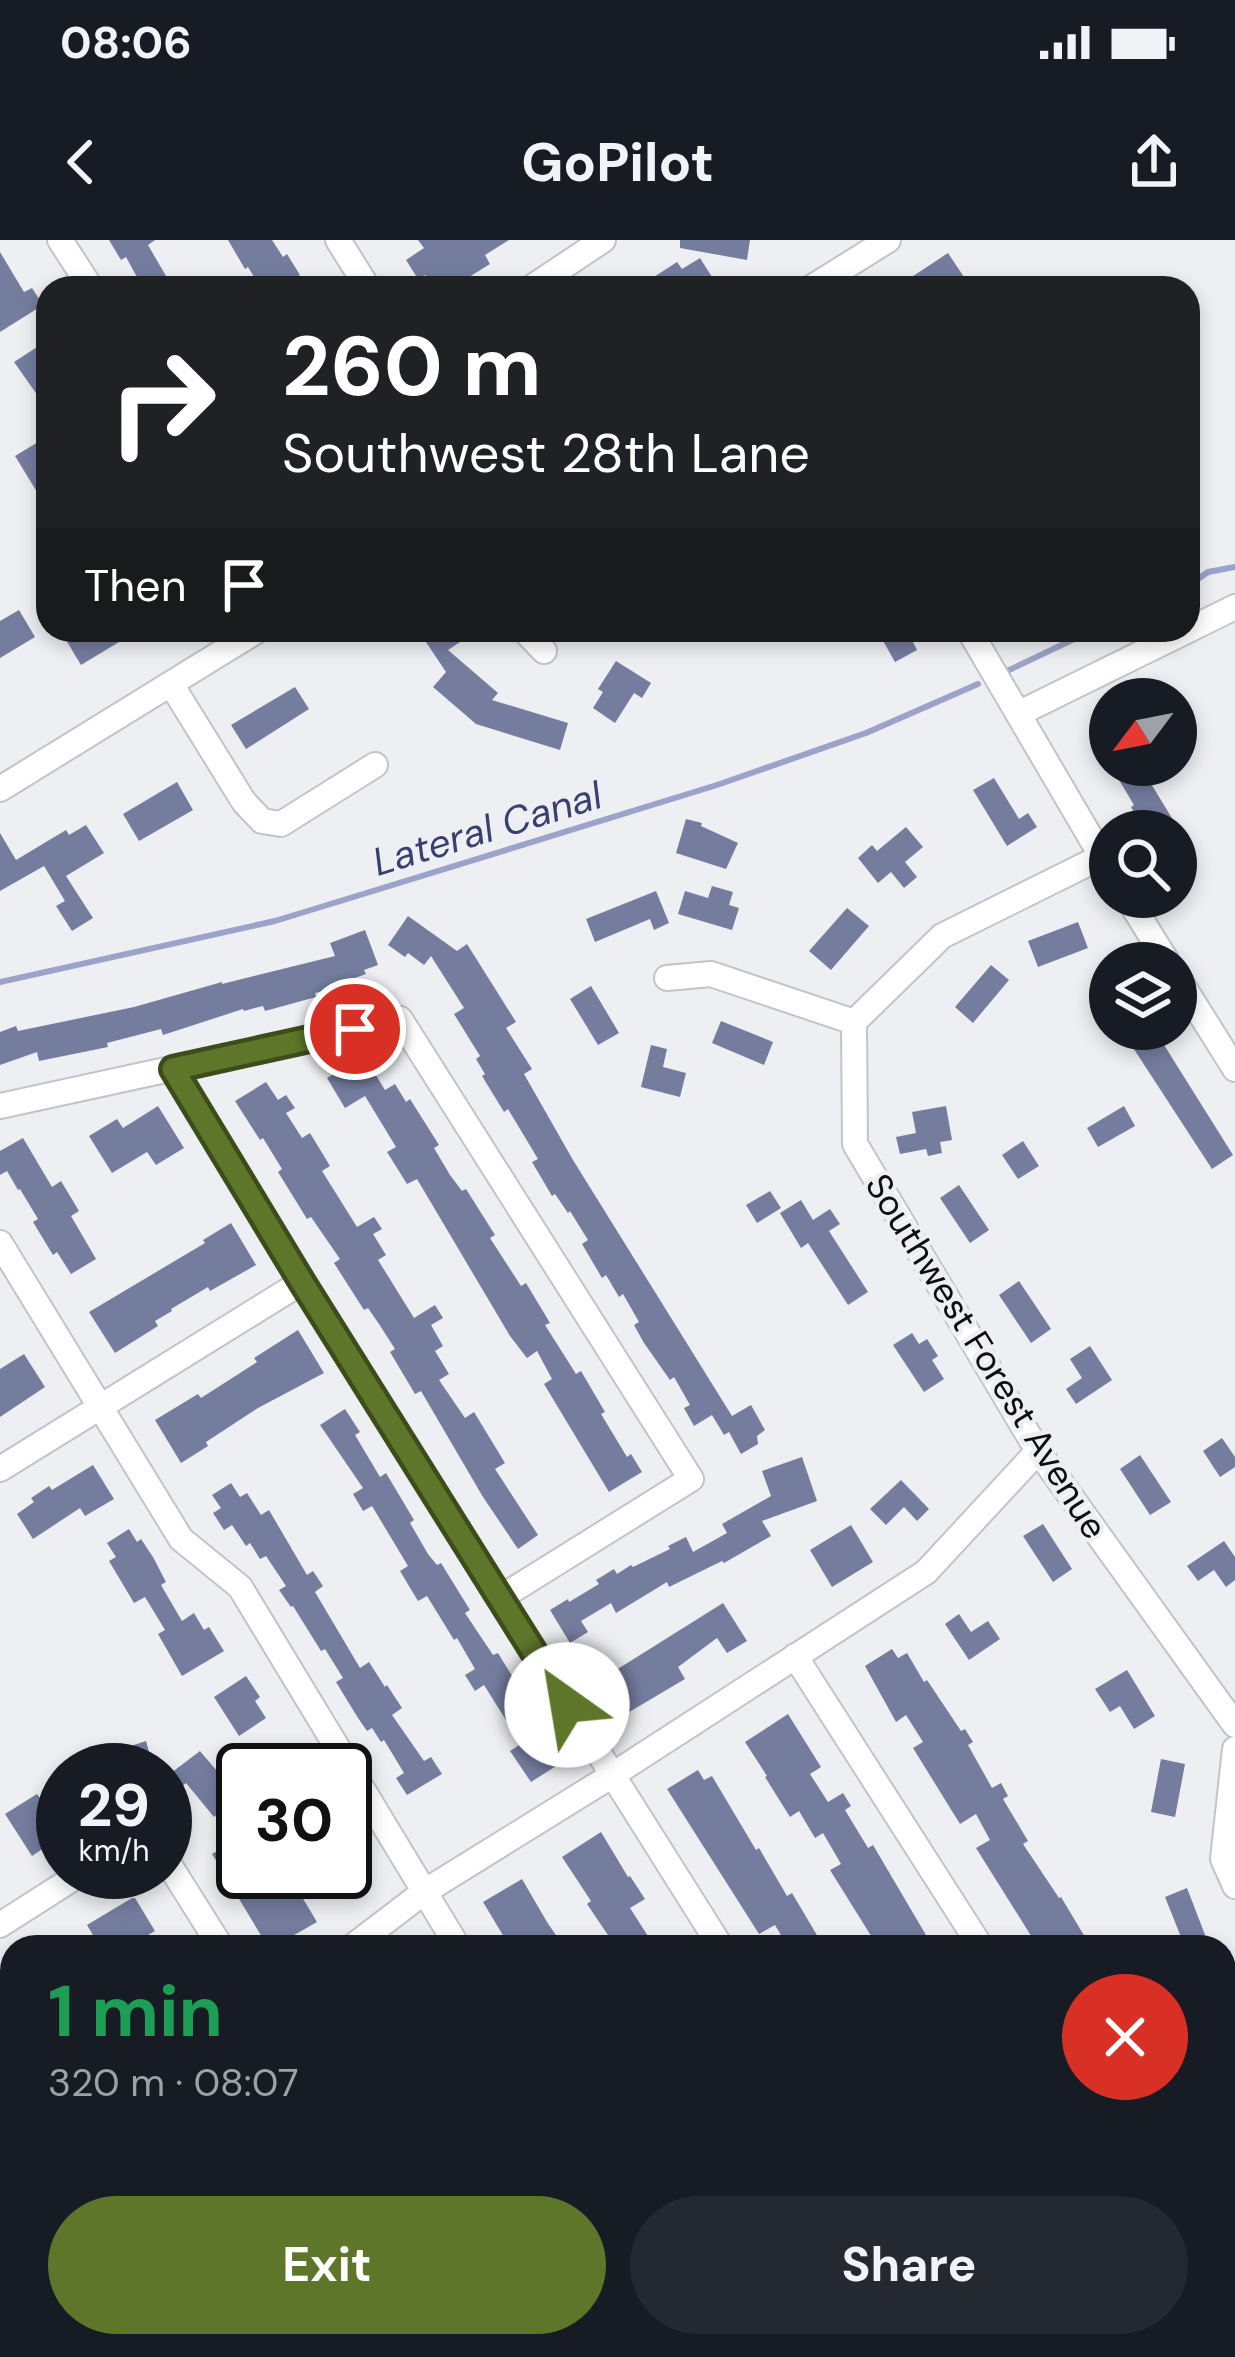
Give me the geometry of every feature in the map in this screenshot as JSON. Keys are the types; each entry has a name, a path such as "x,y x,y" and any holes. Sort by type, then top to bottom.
{"street":[{"path":"60,240 83,276"},
{"path":"338,240 360,276"},
{"path":"549,276 602,240"},
{"path":"830,276 888,240"},
{"path":"1200,624 1235,607"},
{"path":"0,789 239,642"},
{"path":"535,642 544,651"},
{"path":"976,642 1089,834"},
{"path":"1020,713 1164,642"},
{"path":"171,684 244,802 262,821 281,824 292,819 375,765"},
{"path":"667,978 710,974 854,1022 942,936 1089,871"},
{"path":"1197,1008 1235,1069"},
{"path":"0,1106 400,1019 691,1479 500,1598"},
{"name":"Southwest Forest Avenue","path":"854,1022 855,1144 1038,1451 1235,1725"},
{"path":"173,1069 713,1935"},
{"path":"0,1243 181,1539 240,1587 451,1935"},
{"path":"0,1469 302,1282"},
{"path":"368,1935 424,1892 926,1572 1038,1451"},
{"path":"795,1656 973,1935"},
{"path":"1235,1749 1223,1859 1235,1886"},
{"path":"0,1924 40,1899"},
{"path":"191,1899 213,1935"}],"building":[{"path":"109,240 155,240 148,245 166,276 136,276 126,257 121,260"},
{"path":"228,240 272,240 300,275 254,276"},
{"path":"418,240 509,240 485,255 490,264 471,276 416,276 406,260 424,248"},
{"path":"680,240 750,240 747,260 680,248"},
{"path":"0,252 24,292 32,288 36,294 36,309 0,332"},
{"path":"948,253 963,276 913,276"},
{"path":"700,258 711,276 655,276 677,262 682,269"},
{"path":"36,348 36,393 14,362"},
{"path":"36,443 36,490 15,456"},
{"path":"19,610 35,637 0,658 0,621"},
{"path":"67,642 119,642 81,665"},
{"path":"426,642 460,642 448,650 498,693 492,700 568,723 560,750 476,724 433,687 446,672"},
{"path":"884,642 913,642 917,650 895,662"},
{"path":"616,661 651,683 642,698 634,693 615,723 593,708 603,692 598,689"},
{"path":"295,687 309,709 246,749 231,725"},
{"path":"994,778 1019,819 1028,813 1037,827 1007,846 973,790"},
{"path":"177,782 193,810 139,841 123,814"},
{"path":"1123,786 1152,786 1167,810 1133,810"},
{"path":"686,819 738,843 726,869 676,853"},
{"path":"86,825 104,853 66,876 93,918 72,931 56,906 65,901 44,866 0,891 0,833 16,860 66,830 69,835"},
{"path":"906,827 923,847 905,862 917,877 904,888 891,872 878,883 858,858 872,845 877,851"},
{"path":"712,886 733,892 729,905 739,908 732,930 678,914 685,891 708,898"},
{"path":"656,891 669,923 654,930 650,919 595,942 586,919"},
{"path":"847,908 869,926 831,970 809,951"},
{"path":"408,916 457,951 467,944 516,1022 506,1028 532,1069 524,1074 573,1160 732,1416 751,1405 765,1430 757,1436 758,1444 741,1454 712,1415 694,1426 684,1408 690,1405 674,1377 670,1380 644,1343 634,1325 639,1322 623,1294 619,1297 606,1275 602,1278 582,1244 588,1240 570,1211 552,1196 532,1162 538,1159 482,1076 476,1059 480,1056 454,1014 464,1008 431,956 424,965 388,945"},
{"path":"1078,922 1088,948 1038,967 1028,941"},
{"path":"365,930 378,965 315,993 316,997 265,1011 263,1006 243,1009 163,1035 161,1029 107,1043 108,1047 39,1061 37,1052 0,1065 0,1032 16,1026 18,1031 134,1007 335,956 330,943"},
{"path":"991,965 1009,980 973,1023 955,1007"},
{"path":"591,986 619,1033 598,1045 570,999"},
{"path":"721,1021 773,1042 764,1065 712,1043"},
{"path":"651,1045 667,1049 663,1067 686,1073 680,1097 641,1087"},
{"path":"1135,1050 1167,1050 1233,1155 1212,1169"},
{"path":"364,1056 385,1090 395,1084 406,1102 410,1099 439,1145 434,1148 450,1175 462,1191 466,1189 495,1235 490,1238 521,1286 526,1283 550,1323 545,1325 576,1374 581,1371 605,1412 601,1414 642,1472 609,1492 544,1384 552,1379 537,1351 527,1358 417,1179 407,1184 387,1152 396,1147 365,1096 345,1108 327,1078"},
{"path":"266,1082 278,1100 286,1095 295,1108 286,1113 302,1138 310,1133 330,1166 322,1171 357,1227 374,1217 382,1229 373,1234 386,1255 378,1260 414,1318 435,1305 443,1318 431,1325 443,1346 435,1351 449,1374 439,1380 465,1418 474,1412 505,1463 495,1469 538,1535 518,1549 421,1391 415,1394 379,1324 368,1308 364,1310 334,1263 340,1259 311,1217 307,1219 278,1172 282,1169 235,1101"},
{"path":"158,1106 184,1148 156,1165 147,1152 112,1173 89,1136 117,1119 123,1128"},
{"path":"946,1106 952,1140 940,1142 942,1153 928,1156 926,1149 900,1154 896,1137 916,1133 912,1112"},
{"path":"1124,1106 1135,1126 1098,1147 1087,1128"},
{"path":"23,1138 52,1187 61,1181 79,1211 71,1216 96,1259 71,1274 33,1222 38,1219 20,1189 7,1171 0,1175 0,1151"},
{"path":"1023,1141 1039,1166 1018,1179 1002,1155"},
{"path":"959,1185 989,1230 970,1243 940,1198"},
{"path":"770,1191 781,1208 757,1223 746,1205"},
{"path":"801,1200 813,1220 830,1209 840,1224 829,1231 868,1292 848,1305 808,1243 801,1248 780,1213"},
{"path":"231,1223 256,1265 171,1309 155,1321 158,1326 115,1353 89,1312"},
{"path":"1019,1281 1051,1329 1031,1343 999,1295"},
{"path":"298,1330 324,1373 258,1408 181,1463 155,1420 198,1394 201,1398"},
{"path":"912,1333 919,1344 927,1339 938,1356 932,1360 944,1379 924,1392 893,1345"},
{"path":"1090,1346 1112,1380 1076,1404 1066,1389 1082,1378 1070,1359"},
{"path":"24,1354 45,1387 0,1417 0,1369"},
{"path":"345,1409 380,1477 386,1473 428,1554 437,1565 441,1563 470,1610 465,1613 493,1655 498,1653 527,1700 522,1703 564,1761 531,1782 510,1751 521,1744 484,1685 475,1691 465,1675 475,1669 457,1638 454,1640 427,1596 418,1601 400,1571 408,1566 372,1506 363,1511 353,1494 363,1488 320,1425"},
{"path":"1222,1438 1235,1457 1235,1467 1220,1477 1203,1451"},
{"path":"1140,1455 1171,1502 1150,1515 1120,1469"},
{"path":"802,1457 817,1501 762,1521 771,1536 724,1563 669,1587 667,1582 616,1613 611,1603 581,1621 588,1632 570,1643 550,1610 599,1584 596,1580 614,1569 617,1574 633,1567 686,1537 693,1552 727,1533 722,1524 771,1496 762,1471"},
{"path":"93,1465 114,1499 85,1516 80,1508 33,1539 17,1514 49,1486 52,1490"},
{"path":"901,1480 929,1509 917,1521 904,1507 886,1525 870,1509"},
{"path":"231,1483 240,1497 247,1493 261,1515 269,1510 307,1575 313,1571 323,1586 315,1592 360,1668 369,1662 387,1685 402,1708 392,1715 424,1761 431,1757 442,1774 407,1795 396,1778 404,1773 384,1740 372,1728 367,1731 358,1718 336,1682 343,1678 279,1590 286,1586 266,1556 260,1559 232,1525 224,1530 213,1513 221,1508 212,1495"},
{"path":"1043,1524 1072,1569 1053,1582 1023,1536"},
{"path":"851,1525 873,1562 832,1587 810,1550"},
{"path":"129,1529 153,1557 166,1582 161,1585 182,1621 194,1613 224,1651 182,1676 158,1634 165,1630 145,1597 134,1603 109,1561 116,1557 107,1543"},
{"path":"1224,1541 1235,1557 1235,1580 1226,1587 1214,1570 1198,1581 1187,1566"},
{"path":"723,1603 747,1641 727,1653 717,1638 678,1667 685,1679 619,1718 597,1682"},
{"path":"959,1614 971,1632 988,1621 1000,1639 969,1660 945,1624"},
{"path":"892,1649 898,1658 907,1653 961,1731 965,1729 973,1742 968,1745 992,1788 1001,1783 1008,1796 1003,1799 1028,1841 1023,1844 1084,1935 1030,1935 976,1848 990,1840 976,1814 960,1824 913,1748 923,1742 906,1715 896,1722 865,1666"},
{"path":"1127,1670 1155,1716 1134,1729 1120,1706 1110,1712 1095,1689"},
{"path":"246,1676 260,1697 255,1701 266,1718 239,1736 214,1697"},
{"path":"788,1714 821,1767 810,1774 828,1802 843,1793 851,1806 845,1810 868,1848 873,1845 926,1935 871,1935 830,1870 841,1864 823,1833 815,1838 799,1811 790,1817 745,1742"},
{"path":"200,1751 216,1770 214,1817 192,1790 192,1757"},
{"path":"1161,1759 1185,1764 1175,1817 1151,1812"},
{"path":"698,1770 704,1780 712,1776 756,1850 759,1848 787,1896 792,1893 817,1935 781,1935 775,1925 759,1934 667,1789"},
{"path":"36,1795 36,1853 32,1856 5,1814"},
{"path":"601,1832 645,1899 630,1908 647,1935 608,1935 562,1857"},
{"path":"522,1879 556,1935 503,1935 483,1902"},
{"path":"1187,1888 1205,1935 1180,1935 1165,1897"},
{"path":"130,1899 136,1899 155,1931 148,1935 93,1935 87,1925"},
{"path":"239,1899 303,1899 317,1922 294,1935 261,1935"}],"waterway":[{"name":"Lateral Canal","path":"1200,578 1235,567"},
{"name":"Lateral Canal","path":"1005,672 1068,642"},
{"name":"Lateral Canal","path":"0,982 275,921 717,785 866,733 978,684"}],"route":[{"path":"355,1029 173,1069 567,1705"}]}
